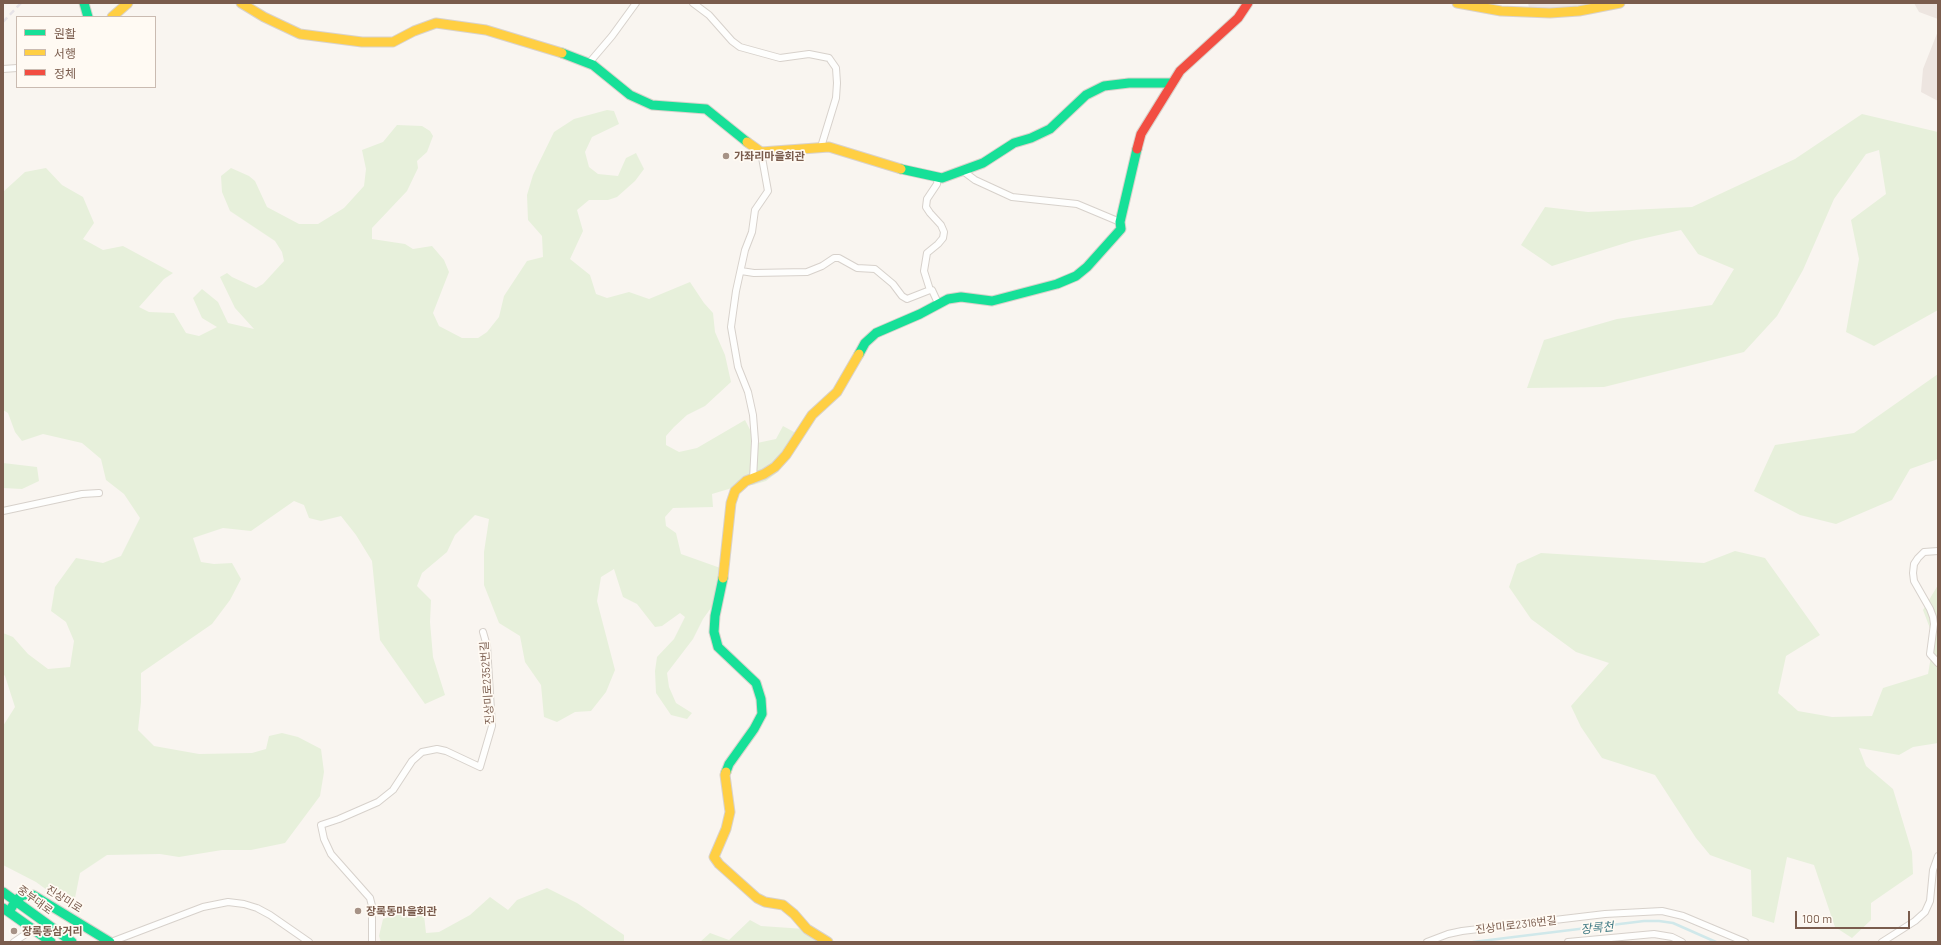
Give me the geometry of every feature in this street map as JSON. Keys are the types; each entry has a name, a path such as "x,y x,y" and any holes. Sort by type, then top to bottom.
{"street":[{"path":"84,3 88,16"},
{"path":"113,16 128,3"},
{"path":"241,3 264,17 300,34 362,42 393,42 414,31 436,23 459,25 486,30 589,63 630,95 652,105 706,109 743,140 761,152 830,147 885,165 942,178 1001,153 1014,143 1031,138 1050,129 1086,95 1104,86 1129,83 1172,83"},
{"path":"589,63 612,36 636,3"},
{"path":"693,3 709,15 732,41 740,47 780,58 809,54 829,58 836,68 836,98 821,147"},
{"path":"828,942 807,929 794,914 783,906 757,898 714,857 726,829 730,812 725,775 729,764 754,729 762,714 761,699 756,683 731,661 718,646 714,632 715,616 722,587 731,503 735,491 746,481 753,479 775,467 786,456 812,415 837,392 865,343 876,333 920,314 948,299 961,297 992,301 1064,281 1076,276 1087,267 1121,229 1120,222 1141,134 1172,83 1198,54 1238,18 1248,3"},
{"path":"1457,3 1501,10 1550,13 1579,11 1620,3"},
{"path":"3,69 16,68"},
{"path":"753,479 755,441 753,415 748,392 738,367 731,327 736,290 745,250 752,232 755,210 768,191 761,152"},
{"path":"963,170 975,180 1012,197 1077,204 1120,222"},
{"path":"938,177 937,184 927,199 926,207 941,225 944,232 943,238 927,253 924,271 930,290 932,290 938,303"},
{"path":"741,271 754,273 807,272 822,266 834,258 839,258 858,268 875,269 893,284 902,296 907,299 930,290"},
{"path":"3,511 82,494 99,493"},
{"path":"1938,551 1924,552 1914,564 1913,573 1914,581 1933,616 1934,624 1930,654 1938,663"},
{"name":"진상미로2352번길","path":"372,942 372,906 370,898 367,892 331,854 324,839 320,825 339,820 378,802 392,790 412,761 422,752 436,749 446,751 480,767 492,726 486,646 483,632"},
{"path":"1882,942 1916,921 1925,912 1930,901 1933,870 1938,856"},
{"name":"중부대로","path":"3,892 72,942"},
{"name":"진상미로","path":"16,900 27,894 38,897 111,942"},
{"path":"16,900 6,910 52,942"},
{"path":"111,942 203,907 228,902 244,904 257,908 309,942"},
{"name":"진상미로2316번길","path":"1427,942 1448,934 1462,931 1605,914 1658,911 1683,916 1745,942"},
{"path":"14,942 33,929"},
{"path":"1568,942 1654,934 1672,937 1682,942"}],"shaded area":[{"path":"1528,3 1597,3 1557,9 1529,8"},
{"path":"1914,3 1938,3 1938,19 1919,12"},
{"path":"1938,31 1938,101 1921,92 1923,69"}],"green space":[{"path":"607,110 614,111 619,124 592,137 585,152 589,167 598,174 618,176 626,158 636,153 644,169 635,181 617,197 608,200 589,200 577,210 583,231 570,259 590,275 596,294 607,298 629,292 649,299 690,282 704,303 713,313 715,332 725,355 731,382 705,406 687,415 674,427 666,436 666,445 679,452 697,448 745,420 757,443 776,439 783,426 794,432 798,445 778,472 766,481 753,485 742,485 712,494 713,507 673,508 665,517 666,526 676,533 681,554 726,570 723,591 703,619 693,639 667,673 669,687 676,703 692,713 687,719 671,715 656,693 655,671 657,657 674,639 685,617 680,613 662,626 655,627 637,604 623,597 614,569 601,577 597,601 615,670 606,692 591,711 575,712 557,722 544,717 541,685 525,662 520,636 499,623 484,585 484,552 489,519 475,515 455,535 447,552 422,573 417,586 431,600 430,622 433,657 445,695 425,704 380,640 372,561 356,535 341,516 321,521 309,518 304,505 294,501 251,531 223,528 193,538 201,562 214,564 232,563 241,579 230,600 212,624 141,673 141,702 138,730 154,746 199,754 252,753 266,749 269,736 282,733 298,737 321,749 324,772 320,796 285,843 251,850 222,850 179,857 160,854 107,855 80,873 75,898 62,901 36,882 3,865 3,726 15,707 3,674 3,633 13,637 28,654 48,669 70,667 74,641 66,622 51,611 55,587 76,558 103,563 121,556 140,518 124,494 106,480 101,459 82,443 43,434 22,441 15,432 8,413 3,410 3,192 25,172 46,168 62,185 83,197 94,223 83,239 103,250 123,246 173,273 164,279 139,307 149,312 174,313 186,333 199,336 217,327 202,318 193,298 202,289 218,302 228,323 254,329 235,308 220,277 227,273 232,277 256,288 263,284 284,261 282,252 275,241 230,211 222,192 221,176 231,168 249,176 255,181 267,207 299,224 318,224 344,208 364,186 366,169 362,150 383,142 397,125 422,126 430,131 433,136 427,152 417,161 418,168 407,191 372,228 372,239 405,244 413,249 432,246 444,260 449,272 433,313 439,326 462,338 478,338 487,332 499,317 504,296 527,261 543,257 542,236 528,220 527,195 533,175 554,132 574,119"},
{"path":"1862,114 1938,132 1938,310 1874,346 1846,332 1859,259 1851,220 1886,194 1879,150 1866,154 1834,199 1803,270 1777,316 1744,352 1604,387 1527,388 1544,340 1617,319 1712,305 1734,269 1698,254 1681,230 1632,241 1552,266 1521,245 1545,207 1588,212 1692,207 1795,159"},
{"path":"1938,374 1938,459 1910,469 1892,500 1836,524 1800,515 1754,491 1775,445 1854,433"},
{"path":"3,463 37,467 39,481 22,489 3,488"},
{"path":"1735,551 1765,558 1820,635 1786,656 1778,693 1798,711 1832,717 1872,716 1883,688 1928,674 1934,639 1923,610 1938,585 1938,743 1913,747 1899,755 1859,748 1866,766 1893,789 1912,852 1913,874 1871,903 1871,920 1852,938 1835,927 1814,865 1787,857 1774,923 1752,916 1751,870 1710,855 1696,838 1655,775 1602,758 1581,727 1571,706 1609,663 1576,652 1531,619 1509,587 1517,564 1541,553 1704,563"},
{"path":"547,888 577,903 624,935 624,942 381,942 379,936 383,919 423,906 426,933 439,932 470,915 490,897 508,910 517,900"},
{"path":"750,920 761,926 805,929 824,942 700,942 710,933 729,940"}],"waterway":[{"name":"장록천","path":"1473,942 1644,921 1673,923 1716,942"}],"railway":[{"path":"3,22 21,3"}],"traffic: fast":[{"path":"84,3 88,16"},
{"path":"562,53 593,65 630,95 652,105 706,109 747,142"},
{"path":"901,169 942,178 983,163 1014,143 1031,138 1050,129 1086,95 1104,86 1129,83 1172,83"},
{"path":"859,354 865,343 876,333 920,314 948,299 961,297 992,301 1057,284 1076,276 1087,267 1121,229 1120,222 1137,149"},
{"path":"723,578 715,616 714,632 718,647 756,683 761,699 762,714 754,729 729,764 726,772"},
{"path":"3,892 72,942"},
{"path":"9,912 16,900 23,895 33,895 110,942"},
{"path":"3,908 51,942"}],"traffic: slow":[{"path":"113,16 128,3"},
{"path":"241,3 264,17 300,34 362,42 393,42 414,31 436,23 486,30 562,53"},
{"path":"1457,3 1501,11 1550,13 1579,11 1620,3"},
{"path":"747,142 761,152 829,147 901,169"},
{"path":"723,578 731,503 735,491 746,481 764,474 775,467 786,455 812,415 837,392 859,354"},
{"path":"726,772 725,775 730,812 726,829 714,857 719,864 757,898 765,902 783,905 794,914 807,929 828,942"}],"traffic: jam":[{"path":"1137,149 1141,134 1180,71 1238,18 1248,3"}],"place":[{"name":"가좌리마을회관","path":"726,156"},
{"name":"장록동마을회관","path":"358,911"},
{"name":"장록동삼거리","path":"14,931"}]}
